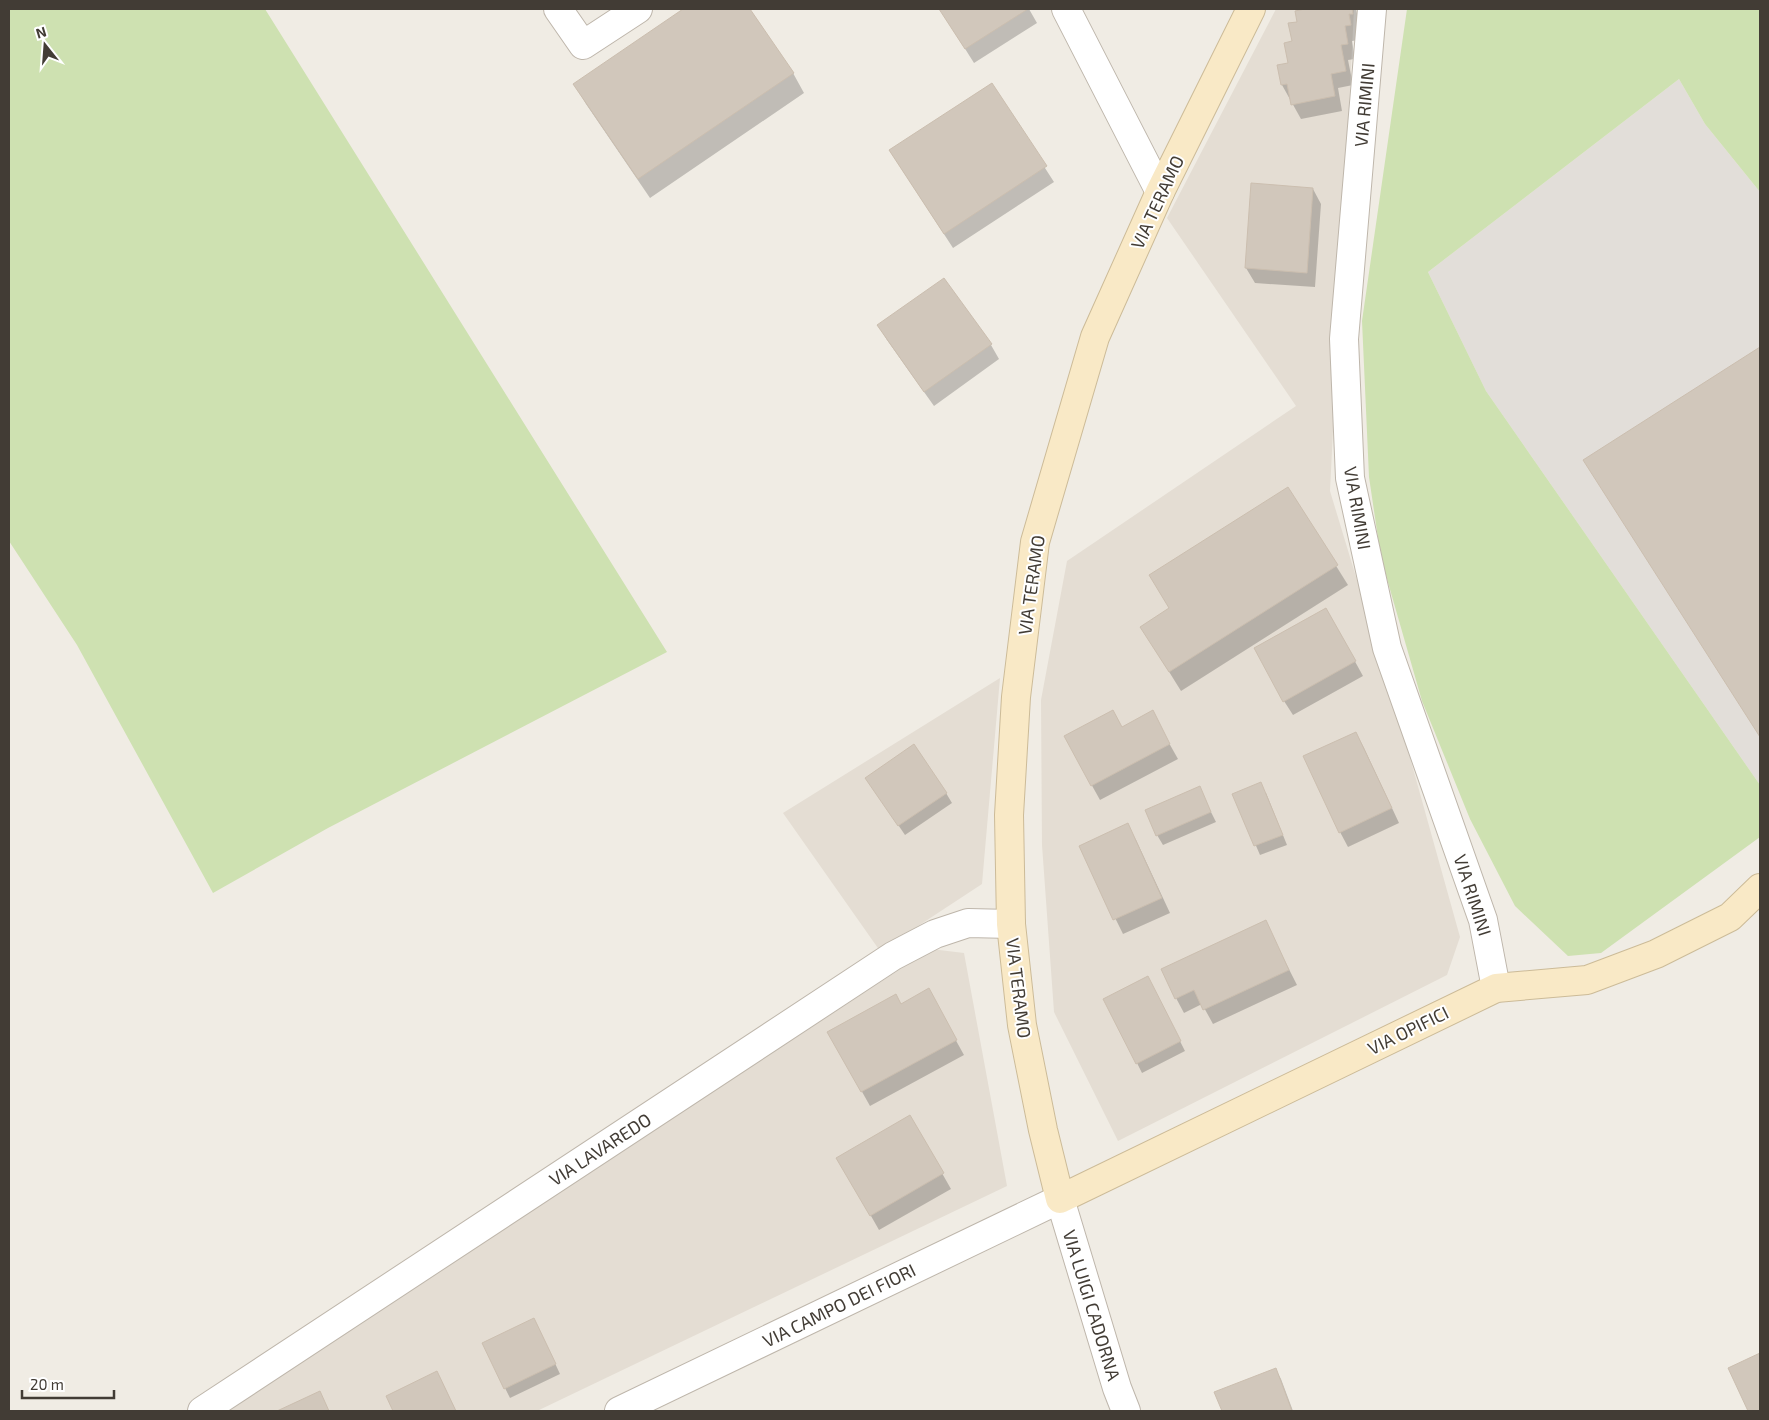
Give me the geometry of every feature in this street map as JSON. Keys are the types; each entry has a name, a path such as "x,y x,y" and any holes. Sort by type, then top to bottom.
{"street":[{"path":"558,9 583,45 638,9"},
{"path":"1066,9 1160,192"},
{"name":"VIA TERAMO","path":"1060,1199 1043,1130 1022,1025 1011,924 1009,815 1016,697 1035,542 1095,337 1160,192 1251,9"},
{"name":"VIA RIMINI","path":"1372,9 1344,339 1350,478 1387,648 1483,920 1496,988"},
{"name":"VIA OPIFICI","path":"1060,1199 1496,988 1587,980 1656,954 1730,917 1760,888"},
{"name":"VIA LAVAREDO","path":"202,1411 893,956 935,934 968,923 1011,924"},
{"name":"VIA CAMPO DEI FIORI","path":"619,1411 1060,1199"},
{"name":"VIA LUIGI CADORNA","path":"1060,1199 1117,1388 1126,1411"}],"shaded area":[{"path":"1276,9 1354,9 1330,491 1402,729 1460,937 1447,975 1118,1141 1054,1012 1042,845 1041,700 1067,561 1296,406 1167,218"},
{"path":"1679,79 1705,124 1760,192 1760,785 1486,391 1428,272"},
{"path":"1000,678 982,884 880,951 783,813"},
{"path":"931,949 964,953 1007,1186 537,1411 225,1411"}],"green space":[{"path":"9,9 265,9 667,652 328,828 213,893 77,645 9,541"},
{"path":"1407,9 1760,9 1760,192 1705,124 1679,79 1428,272 1486,391 1760,785 1760,837 1601,953 1568,956 1515,906 1470,819 1422,701 1381,558 1369,477 1362,321"}],"building":[{"path":"683,9 750,9 794,73 638,179 573,84"},
{"path":"939,9 1028,9 965,49"},
{"path":"1305,9 1352,9 1353,14 1349,14 1351,25 1345,26 1348,44 1341,45 1346,71 1331,74 1335,96 1291,105 1287,84 1281,85 1277,65 1288,63 1284,43 1292,41 1288,23 1297,22 1295,11"},
{"path":"992,83 1047,166 944,234 889,150"},
{"path":"1251,183 1313,188 1307,273 1245,268"},
{"path":"944,278 992,344 924,392 877,325"},
{"path":"1760,347 1760,737 1583,460"},
{"path":"1288,487 1338,565 1169,672 1140,627 1169,608 1149,575"},
{"path":"1326,608 1356,661 1283,702 1254,648"},
{"path":"1113,710 1122,727 1153,710 1170,744 1091,786 1064,736"},
{"path":"1356,732 1392,808 1339,833 1303,756"},
{"path":"914,744 947,793 898,826 865,778"},
{"path":"1261,782 1283,835 1254,846 1232,794"},
{"path":"1200,786 1211,812 1156,836 1145,810"},
{"path":"1128,823 1162,898 1113,920 1079,846"},
{"path":"1266,920 1289,970 1203,1010 1194,990 1175,999 1161,969"},
{"path":"1148,976 1181,1041 1136,1064 1103,999"},
{"path":"929,988 957,1040 861,1092 827,1032 896,994 901,1004"},
{"path":"910,1115 944,1173 870,1216 836,1158"},
{"path":"534,1318 556,1364 504,1389 482,1343"},
{"path":"1760,1353 1760,1411 1748,1411 1728,1368"},
{"path":"1276,1368 1292,1411 1222,1411 1214,1392"},
{"path":"437,1371 456,1411 393,1411 386,1396"},
{"path":"320,1391 329,1411 277,1411"}]}
